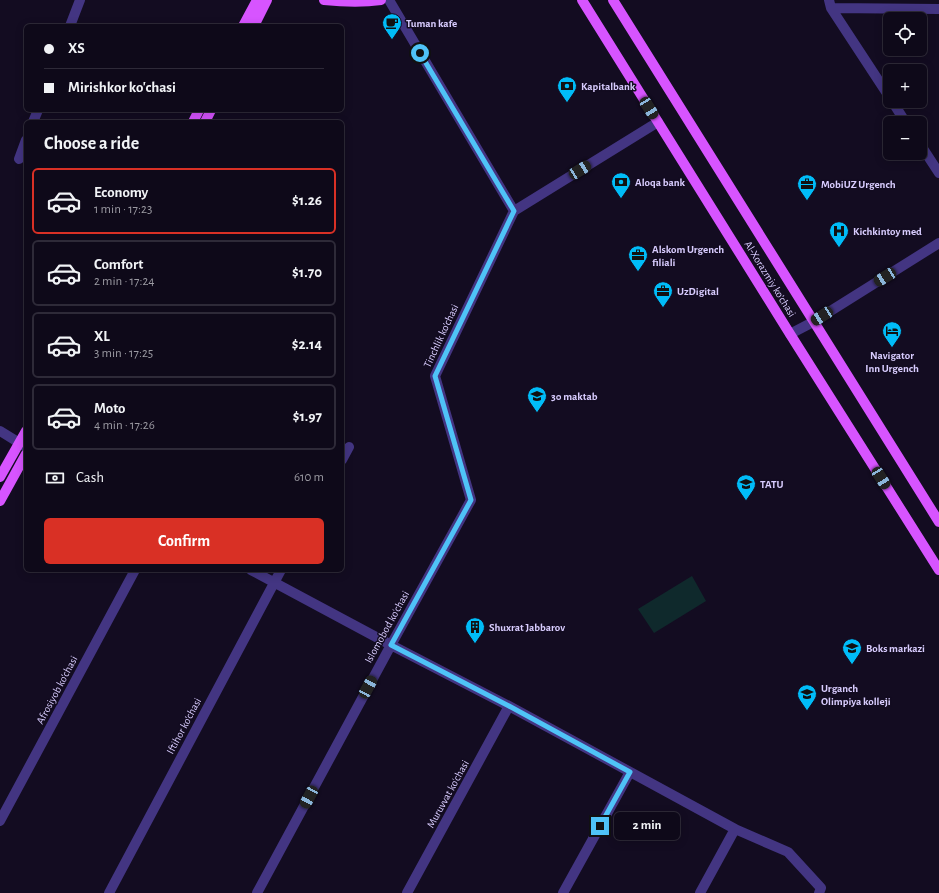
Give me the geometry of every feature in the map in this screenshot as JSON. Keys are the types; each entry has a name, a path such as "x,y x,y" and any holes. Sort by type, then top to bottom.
{"main road":[{"path":"244,24 257,0"},
{"path":"255,24 267,0"},
{"path":"324,0 348,2 368,2 380,0"},
{"name":"Al-Xorazmiy ko’chasi","path":"582,0 939,570"},
{"name":"Al-Xorazmiy ko’chasi","path":"613,0 939,522"},
{"path":"0,477 23,445"},
{"path":"0,501 24,458"}],"street":[{"path":"71,24 80,0"},
{"path":"389,0 514,211 658,122"},
{"path":"830,4 939,9"},
{"path":"830,4 883,87"},
{"path":"19,159 24,145"},
{"path":"927,155 939,173"},
{"name":"Tinchlik ko'chasi","path":"471,500 435,376 514,211"},
{"path":"790,334 813,322 939,243"},
{"path":"0,431 23,445"},
{"path":"344,457 350,447"},
{"name":"Islomobod ko'chasi","path":"258,893 391,645 471,500"},
{"name":"Afrosiyob ko'chasi","path":"0,821 134,572"},
{"path":"256,572 391,645 509,706 735,829 788,852 820,890"},
{"name":"Iftihor ko'chasi","path":"109,893 280,572"},
{"name":"Muruvvat ko'chasi","path":"407,893 509,706"},
{"path":"563,893 630,772"},
{"path":"700,893 735,829"}],"green space":[{"path":"692,576 706,601 654,633 638,609"}],"place":[{"name":"Tuman kafe","path":"392,40"},
{"name":"Kapitalbank","path":"567,103"},
{"name":"Aloqa bank","path":"621,199"},
{"name":"MobiUZ Urgench","path":"807,201"},
{"name":"Kichkintoy med","path":"839,248"},
{"name":"Alskom Urgench filiali","path":"638,272"},
{"name":"UzDigital","path":"663,308"},
{"name":"Navigator Inn Urgench","path":"892,348"},
{"name":"30 maktab","path":"537,413"},
{"name":"TATU","path":"746,501"},
{"name":"Shuxrat Jabbarov","path":"475,644"},
{"name":"Boks markazi","path":"852,665"},
{"name":"Urganch Olimpiya kolleji","path":"807,711"}],"route":[{"path":"420,53 514,211 435,376 471,500 391,645 509,706 630,772 600,826"}]}
